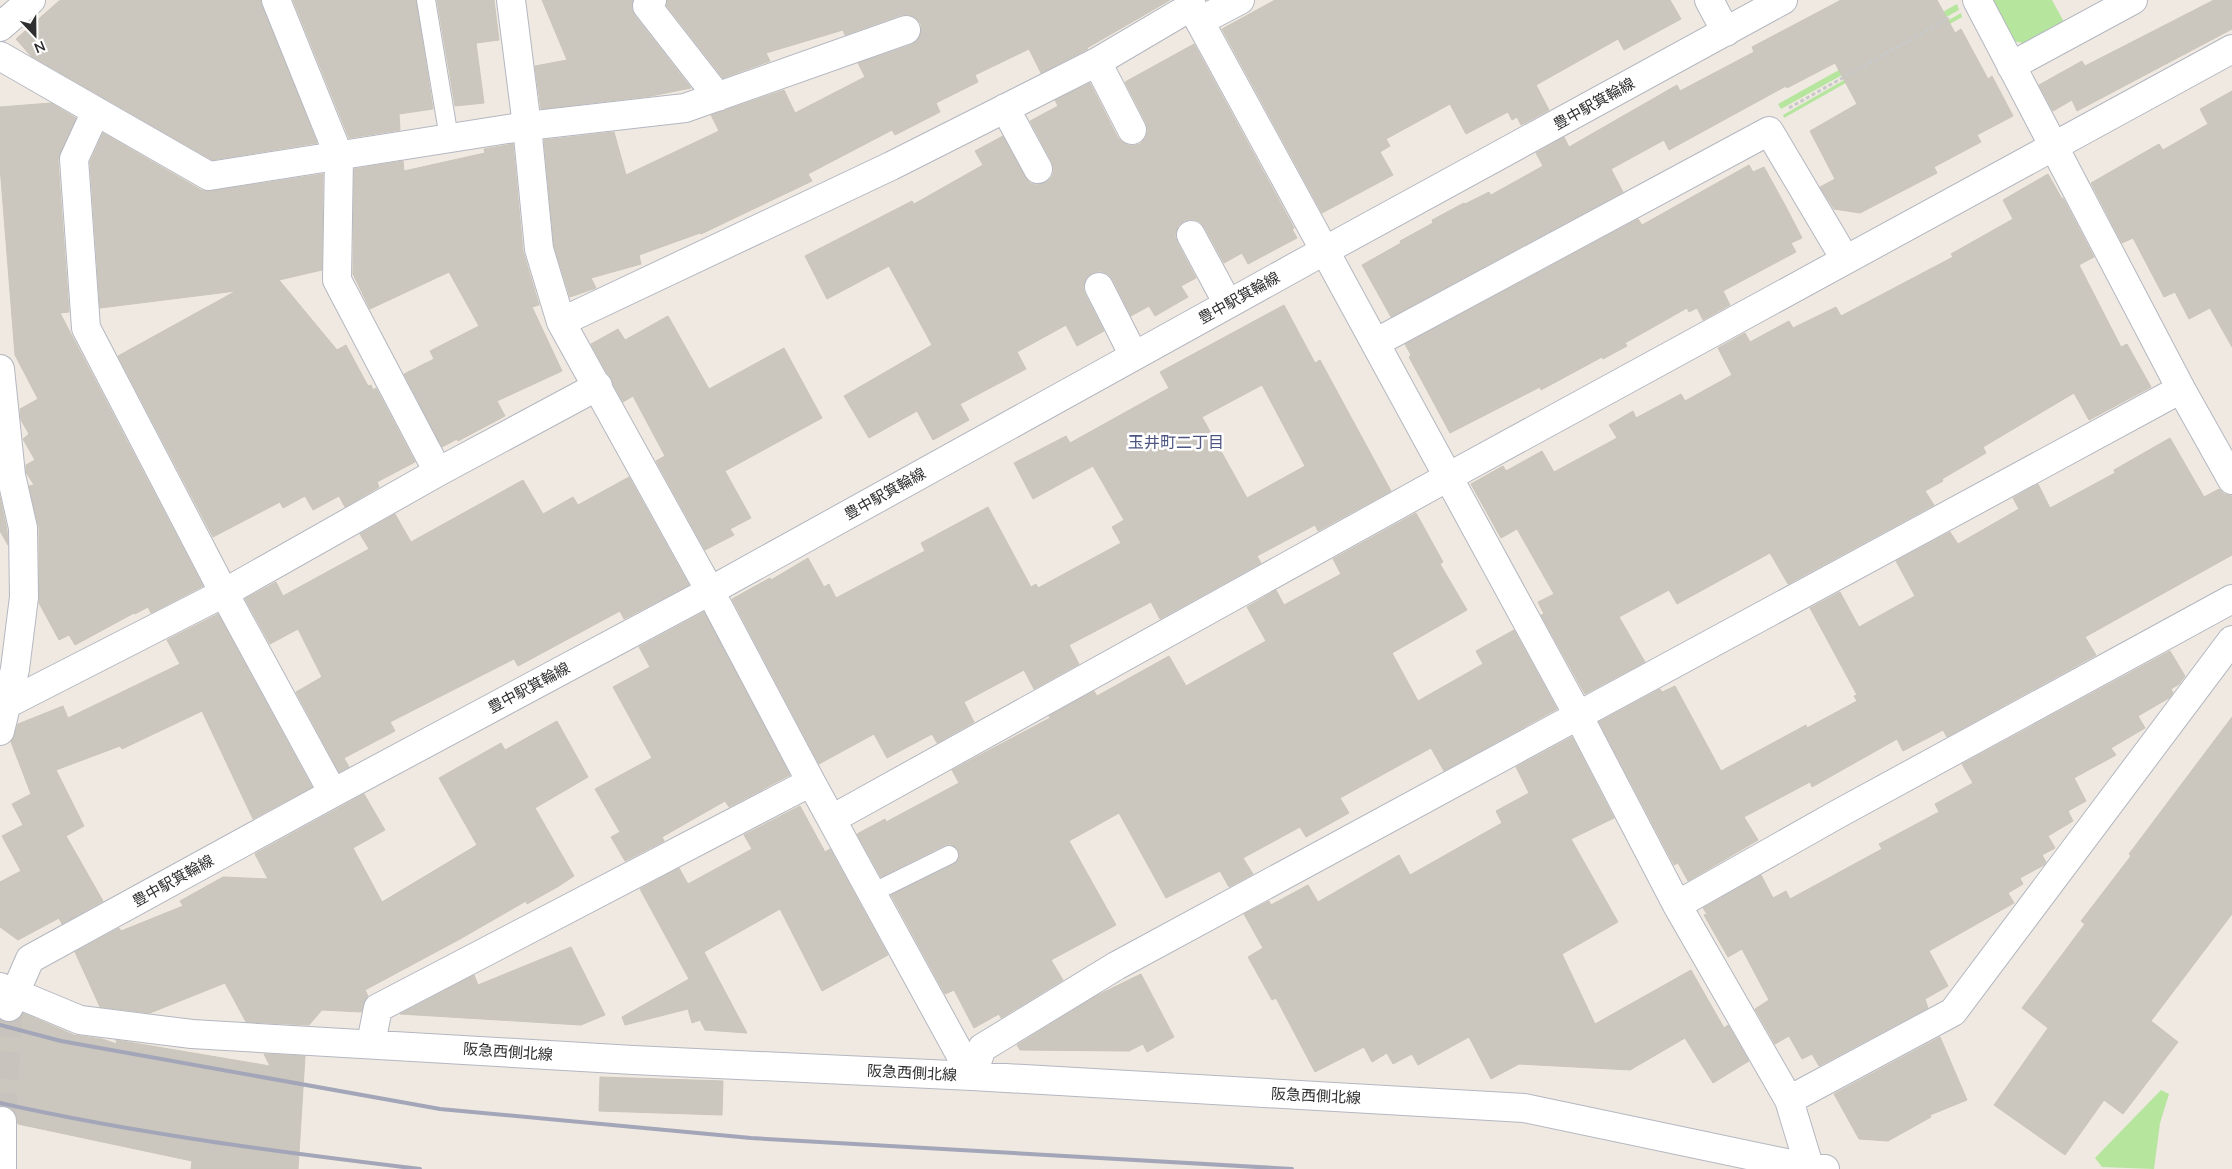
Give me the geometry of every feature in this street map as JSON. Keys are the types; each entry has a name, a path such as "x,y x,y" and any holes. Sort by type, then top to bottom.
{"street":[{"path":"0,27 31,0"},
{"path":"276,0 339,156 337,280 438,472"},
{"path":"511,0 540,249 562,322 710,591 811,782 972,1076"},
{"path":"652,0 647,6 718,97"},
{"path":"562,322 891,166 1097,62 1193,9 1240,0"},
{"path":"1709,0 1726,32"},
{"name":"豊中駅箕輪線","path":"8,996 30,959 333,793 710,591 1324,251 1783,0"},
{"path":"2011,66 2133,0"},
{"path":"1978,1 2052,146 2181,389 2232,480"},
{"path":"1193,9 1578,715 1677,905 1788,1100 1815,1169"},
{"path":"0,56 209,176 527,126 685,108 906,30"},
{"path":"832,819 1448,477 2232,49"},
{"path":"1097,62 1132,130"},
{"path":"1005,108 1038,169"},
{"path":"96,111 74,158 86,328 224,593 333,793"},
{"path":"1375,343 1769,131 1845,259"},
{"path":"1191,236 1228,304"},
{"path":"1099,287 1134,356"},
{"path":"0,369 5,475 23,528 24,597 7,668 7,704 0,731"},
{"path":"7,704 224,593 438,472 598,386"},
{"path":"972,1076 982,1048 1116,966 2181,389"},
{"path":"1677,905 1836,815 2232,600"},
{"path":"1788,1100 1953,1012 2232,640"},
{"path":"371,1043 378,1008 811,782"},
{"name":"阪急西側北線","path":"8,996 80,1020 192,1034 1524,1108 1815,1169"},
{"path":"2,1121 2,1169"}],"lane":[{"path":"426,0 449,138"},
{"path":"872,893 949,855"}],"path":[{"path":"1769,131 1782,112 1978,1"}],"green space":[{"path":"1992,0 2052,0 2065,24 2027,44 2013,41"},
{"path":"1957,4 1959,10 1781,109 1778,104"},
{"path":"1961,13 1962,17 1784,118 1783,115"},
{"path":"2161,1090 2169,1094 2160,1123 2154,1169 2102,1167 2095,1158"}],"building":[{"path":"261,0 317,143 212,160 31,56 16,39 59,1"},
{"path":"293,0 416,0 433,109 399,114 400,130 349,138"},
{"path":"437,0 494,0 499,40 476,43 484,103 455,106"},
{"path":"542,0 633,0 632,9 635,16 691,88 651,96 541,109 535,66 567,60"},
{"path":"667,0 1170,0 1088,49 1041,73 1029,49 975,75 978,82 936,103 940,112 895,135 892,130 808,174 812,181 701,234 639,255 641,264 591,278 596,288 570,297 554,246 544,140 614,132 626,175 719,131 711,115 784,90 795,113 865,77 858,63 911,45 918,40 921,32 921,24 916,18 901,15 845,35 843,30 766,53 770,61 723,78 666,5"},
{"path":"1275,0 1670,0 1681,19 1624,50 1618,39 1536,85 1549,110 1521,125 1517,117 1512,120 1508,112 1466,134 1450,104 1386,139 1390,146 1380,152 1393,175 1322,213 1222,29"},
{"path":"1841,0 1937,0 1955,33 1961,29 1988,79 1992,76 2013,116 1977,135 1981,142 1934,167 1937,173 1860,213 1834,209 1820,187 1835,179 1810,131 1857,104 1835,63 1787,88 1786,86 1669,150 1664,140 1611,169 1623,192 1391,317 1362,265 1433,223 1432,220 1489,192 1491,195 1543,166 1536,153 1564,137 1569,147 1677,85 1680,91 1754,52 1752,47"},
{"path":"2214,0 2232,0 2232,29 2077,111 2072,100 2053,111 2039,85 2082,61 2085,66"},
{"path":"1194,44 1294,228 1292,229 1297,238 1248,264 1242,253 1224,263 1200,222 1192,219 1184,221 1178,226 1175,235 1196,278 1181,286 1188,297 1155,316 1149,306 1131,316 1113,280 1108,274 1100,271 1092,273 1086,278 1083,287 1104,331 1077,346 1066,325 1017,352 1026,369 960,404 969,420 933,440 917,411 869,438 844,396 932,345 889,266 827,299 805,256 912,201 914,204 983,165 975,151 1003,136 1030,183 1037,185 1046,182 1052,177 1054,170 1052,162 1030,121 1058,106 1055,100 1090,83 1118,138 1131,146 1140,144 1148,131 1146,123 1125,82"},
{"path":"2232,91 2232,347 2210,308 2189,319 2175,292 2164,297 2133,238 2122,243 2091,183 2159,144 2163,150 2208,124 2200,109"},
{"path":"51,103 76,118 58,160 69,312 60,313 203,586 151,613 148,607 134,613 75,645 69,635 59,640 39,603 39,528 29,486 34,485 26,472 26,465 35,460 23,439 29,434 21,420 20,409 38,399 15,355 0,166 0,107"},
{"path":"103,133 201,190 211,191 323,174 322,270 279,280 337,350 346,345 368,386 371,385 373,390 376,388 415,462 377,482 379,487 345,507 339,496 313,510 305,496 283,508 280,502 213,537 118,356 236,291 100,308 90,162"},
{"path":"513,144 523,251 539,305 532,307 562,371 497,401 505,416 458,441 457,439 442,447 404,374 434,359 430,351 479,326 449,272 370,309 353,274 354,169 403,161 404,171 485,153 484,149"},
{"path":"1749,165 1753,172 1764,167 1786,207 1802,238 1791,243 1796,252 1723,291 1730,305 1703,320 1697,308 1689,312 1687,308 1625,343 1627,346 1603,359 1602,357 1541,390 1540,387 1450,433 1409,357 1411,355 1405,344 1638,219 1642,225"},
{"path":"2048,174 2094,257 2079,265 2121,347 2127,344 2151,387 2089,420 2074,393 1983,447 1986,453 1925,491 1934,505 1788,584 1770,553 1677,604 1669,590 1619,617 1645,662 1585,694 1541,615 1544,614 1538,602 1554,594 1517,529 1501,538 1471,484 1503,466 1506,471 1542,451 1554,472 1617,438 1609,425 1633,411 1636,418 1681,394 1685,401 1732,375 1718,348 1745,333 1750,342 1789,321 1793,328 1836,307 1841,316 1953,257 1951,254 2013,219 2003,200"},
{"path":"1284,305 1315,363 1320,360 1391,491 1318,531 1315,525 1257,556 1261,563 1160,619 1151,602 1069,645 1079,664 1034,689 1024,670 964,702 974,722 937,743 932,734 887,758 874,734 819,764 732,599 770,578 771,580 808,558 824,587 829,584 836,598 925,551 921,543 988,507 1031,587 1036,584 1038,588 1121,543 1112,527 1124,520 1093,466 1033,499 1014,463 1066,436 1070,443 1169,388 1160,372","holes":["1262,385 1305,466 1247,498 1202,417"]},
{"path":"668,316 709,389 784,348 822,418 725,471 751,518 730,529 734,535 705,550 656,461 665,456 633,396 623,402 591,344 618,329 625,340"},
{"path":"2170,438 2204,497 2219,489 2224,494 2232,496 2232,555 2085,637 2096,655 1947,737 1943,730 1903,751 1897,739 1812,787 1810,782 1744,817 1758,840 1688,881 1678,863 1674,865 1599,722 1660,689 1662,692 1675,686 1721,771 1806,725 1807,728 1857,701 1854,696 1857,695 1810,608 1840,592 1859,627 1915,596 1896,561 1950,532 1958,544 2019,509 2013,498 2038,484 2050,508 2115,473 2114,470"},
{"path":"629,477 689,585 624,619 620,611 518,666 514,659 390,722 395,731 344,758 349,767 339,772 296,692 322,677 298,629 270,644 245,599 276,582 283,596 369,549 360,534 395,514 411,542 523,480 543,514 573,497 578,505"},
{"path":"0,497 7,530 8,545 0,531"},
{"path":"1416,513 1443,562 1440,564 1467,610 1392,653 1418,701 1483,664 1476,651 1514,630 1557,709 1444,771 1431,748 1340,798 1349,813 1306,837 1300,827 1243,858 1253,874 1229,887 1220,871 1166,898 1119,813 1069,841 1116,925 1051,960 1063,980 1001,1018 999,1014 974,1028 954,990 945,994 891,895 954,864 960,856 958,850 950,844 945,845 881,877 857,834 885,819 886,822 959,783 952,770 1050,718 1049,716 1094,691 1097,696 1169,656 1186,686 1266,641 1247,607 1276,590 1284,605 1341,574 1333,559"},
{"path":"704,612 790,775 729,807 725,801 662,837 664,841 625,861 611,837 620,832 595,789 652,758 613,687 650,667 639,647"},
{"path":"218,614 312,787 253,819 202,711 122,749 120,746 56,770 84,826 66,836 103,901 62,924 59,918 18,940 0,927 0,882 21,871 2,836 23,825 12,804 31,794 11,742 18,724 63,706 68,718 180,664 167,640"},
{"path":"2170,651 2185,676 2179,684 2171,689 2173,693 2169,698 2138,716 2145,728 2111,748 2116,755 2074,778 2086,801 2068,811 2073,821 2048,836 2055,848 2042,855 2046,862 2044,865 2020,878 2023,884 2008,893 2014,903 1929,951 1948,986 1925,999 1928,1008 1819,1066 1812,1054 1802,1059 1789,1036 1775,1044 1755,1009 1769,1000 1742,949 1728,957 1704,915 1707,914 1703,908 1761,875 1773,898 1786,891 1790,899 1882,849 1879,844 1939,812 1935,804 1973,783 1962,764"},
{"path":"2232,717 2232,914 2151,1021 2178,1042 2123,1114 2104,1100 2065,1155 1994,1105 2048,1028 2022,1008 2085,924 2081,921 2131,856 2129,854"},
{"path":"557,721 588,777 535,808 574,876 527,904 526,901 365,990 368,996 361,1012 322,1010 309,1025 246,1022 225,983 150,1013 100,1007 75,952 119,928 121,931 183,906 180,901 223,877 268,879 255,854 364,794 385,830 353,848 382,902 477,845 439,778 501,743 505,750"},
{"path":"1572,737 1614,818 1571,839 1618,922 1562,954 1595,1024 1691,970 1724,1028 1728,1025 1749,1061 1713,1083 1685,1038 1630,1070 1519,1064 1491,1079 1469,1037 1418,1065 1412,1054 1393,1064 1387,1053 1372,1062 1364,1047 1315,1072 1276,998 1272,1000 1248,957 1263,948 1244,914 1269,901 1271,905 1308,885 1318,902 1399,855 1410,875 1502,823 1496,811 1529,793 1516,767"},
{"path":"800,806 825,852 830,849 888,955 822,991 780,909 704,952 747,1033 705,1030 700,1020 692,1023 688,1009 625,1025 622,1017 689,979 640,889 679,868 688,884 752,849 744,835"},
{"path":"571,947 605,1015 581,1025 400,1014 474,975 478,985"},
{"path":"1141,974 1174,1037 1147,1052 1143,1044 1129,1051 1020,1050 1017,1045 1096,996"},
{"path":"23,1013 74,1035 102,1039 117,1044 116,1040 270,1066 264,1054 305,1056 298,1169 191,1169 192,1161 18,1124 15,1113 9,1107 0,1106 0,1019 11,1022 19,1019"},
{"path":"1940,1037 1967,1100 1930,1115 1931,1117 1888,1141 1859,1139 1834,1094"},
{"path":"600,1077 723,1081 722,1115 599,1111"}],"tunnel":[{"path":"2,1121 9,1007"}],"railway":[{"path":"0,1025 61,1041 440,1109 751,1138 1292,1169"},
{"path":"0,1103 156,1133 262,1149 420,1169"}],"district":[{"name":"玉井町二丁目","path":"1176,443"}]}
